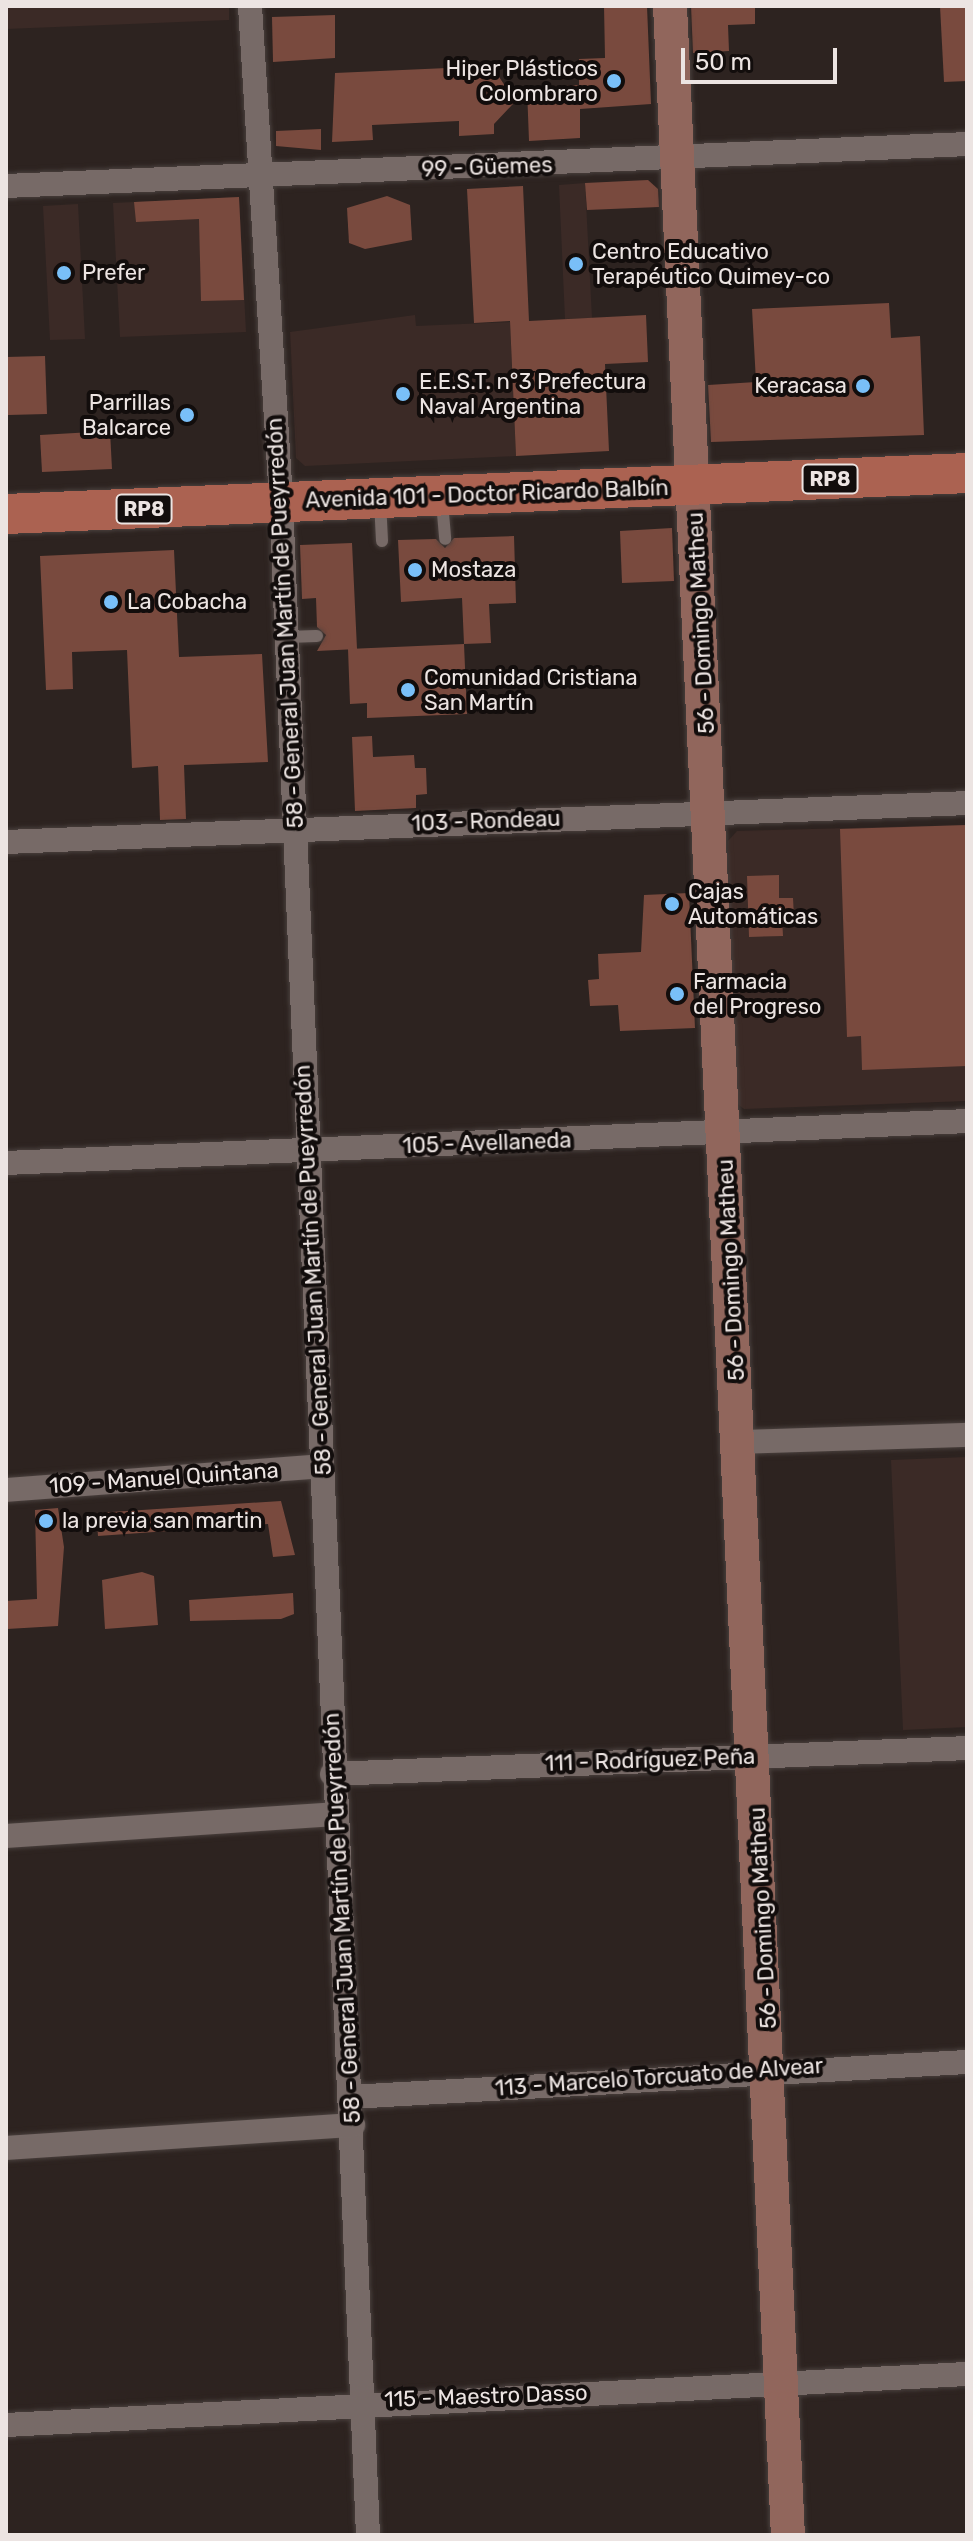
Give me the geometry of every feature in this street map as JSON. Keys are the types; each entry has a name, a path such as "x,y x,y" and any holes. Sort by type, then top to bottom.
{"main road":[{"name":"Avenida 101 - Doctor Ricardo Balbín","path":"6,514 967,473"}],"street":[{"name":"58 - General Juan Martín de Pueyrredón","path":"250,6 257,176 281,502 332,1774 353,2125 368,2535"},
{"name":"56 - Domingo Matheu","path":"670,6 771,2069 788,2535"},
{"name":"99 - Güemes","path":"6,186 967,144"},
{"name":"103 - Rondeau","path":"6,842 967,803"},
{"name":"105 - Avellaneda","path":"6,1163 967,1121"},
{"path":"739,1442 967,1435"},
{"name":"109 - Manuel Quintana","path":"6,1490 322,1466"},
{"name":"111 - Rodríguez Peña","path":"332,1774 967,1748"},
{"path":"6,1836 334,1814"},
{"name":"113 - Marcelo Torcuato de Alvear","path":"350,2097 771,2069 967,2062"},
{"path":"6,2148 353,2125"},
{"name":"115 - Maestro Dasso","path":"6,2425 361,2402 967,2374"}],"lane":[{"path":"441,496 445,539"},
{"path":"380,498 382,541"},
{"path":"287,637 317,636"}],"shaded area":[{"path":"6,6 229,6 229,20 6,29"},
{"name":"Centro Educativo Terapéutico Quimey-co","path":"585,183 592,318 565,319 559,185"},
{"path":"239,197 246,332 120,337 113,203"},
{"name":"Prefer","path":"78,204 85,339 50,340 43,206"},
{"name":"E.E.S.T. n°3 Prefectura Naval Argentina","path":"415,315 416,326 510,322 516,456 305,466 296,458 290,332"},
{"path":"967,825 967,1101 744,1109 735,1102 728,841 737,831"},
{"path":"967,1457 967,1727 903,1730 891,1460"}],"building":[{"path":"604,6 647,6 651,104 580,109 580,138 529,141 527,89 494,124 494,134 459,136 459,121 372,125 373,140 332,142 335,73 492,66 507,89 579,85 579,59 605,58"},
{"path":"691,6 755,6 755,24 728,25 729,51 693,53"},
{"path":"940,6 967,6 967,81 944,82"},
{"path":"335,15 335,58 273,62 272,17"},
{"path":"321,129 321,150 276,146 276,131"},
{"path":"648,180 658,189 659,207 587,210 585,183"},
{"path":"523,186 529,321 646,315 648,362 605,364 609,451 516,456 510,321 474,323 467,189"},
{"path":"387,196 410,205 412,240 365,249 349,243 347,208"},
{"path":"239,197 244,300 201,301 199,219 136,222 134,202"},
{"path":"889,303 891,338 920,336 924,435 711,442 708,385 756,382 752,309"},
{"path":"45,356 47,414 8,415 6,357"},
{"path":"110,431 112,469 42,472 40,435"},
{"path":"672,528 674,581 622,583 620,531"},
{"path":"514,536 516,603 489,604 491,643 464,644 462,598 401,602 398,540 436,539 445,548 454,538"},
{"path":"352,543 357,649 317,651 326,635 317,627 316,598 302,599 300,545"},
{"path":"174,550 179,657 262,654 268,762 184,765 186,819 160,820 158,766 132,768 127,650 72,652 73,689 46,690 40,556"},
{"name":"Comunidad Cristiana San Martín","path":"464,644 467,714 367,718 367,703 350,704 348,649"},
{"path":"372,736 373,757 414,755 415,768 426,768 427,794 416,795 416,808 355,811 352,737"},
{"path":"967,825 967,1066 862,1070 861,1036 847,1037 840,829"},
{"path":"779,875 779,898 793,898 794,917 782,917 783,936 749,937 747,876"},
{"path":"689,893 695,1028 620,1031 618,1005 590,1006 588,980 599,979 598,954 641,952 644,895"},
{"path":"281,1501 295,1555 273,1557 268,1524 98,1536 96,1513"},
{"path":"58,1508 64,1547 58,1626 7,1629 6,1601 37,1599 35,1510"},
{"path":"142,1572 154,1576 158,1625 105,1629 102,1580"},
{"path":"293,1593 294,1614 281,1619 190,1621 189,1600"}],"place":[{"name":"Hiper Plásticos Colombraro","path":"614,81"},
{"name":"Centro Educativo Terapéutico Quimey-co","path":"576,264"},
{"name":"Prefer","path":"64,273"},
{"name":"Keracasa","path":"863,386"},
{"name":"E.E.S.T. n°3 Prefectura Naval Argentina","path":"403,394"},
{"name":"Parrillas Balcarce","path":"187,415"},
{"name":"Mostaza","path":"415,570"},
{"name":"La Cobacha","path":"111,602"},
{"name":"Comunidad Cristiana San Martín","path":"408,690"},
{"name":"Cajas Automáticas","path":"672,904"},
{"name":"Farmacia del Progreso","path":"677,994"},
{"name":"la previa san martin","path":"46,1521"}]}
